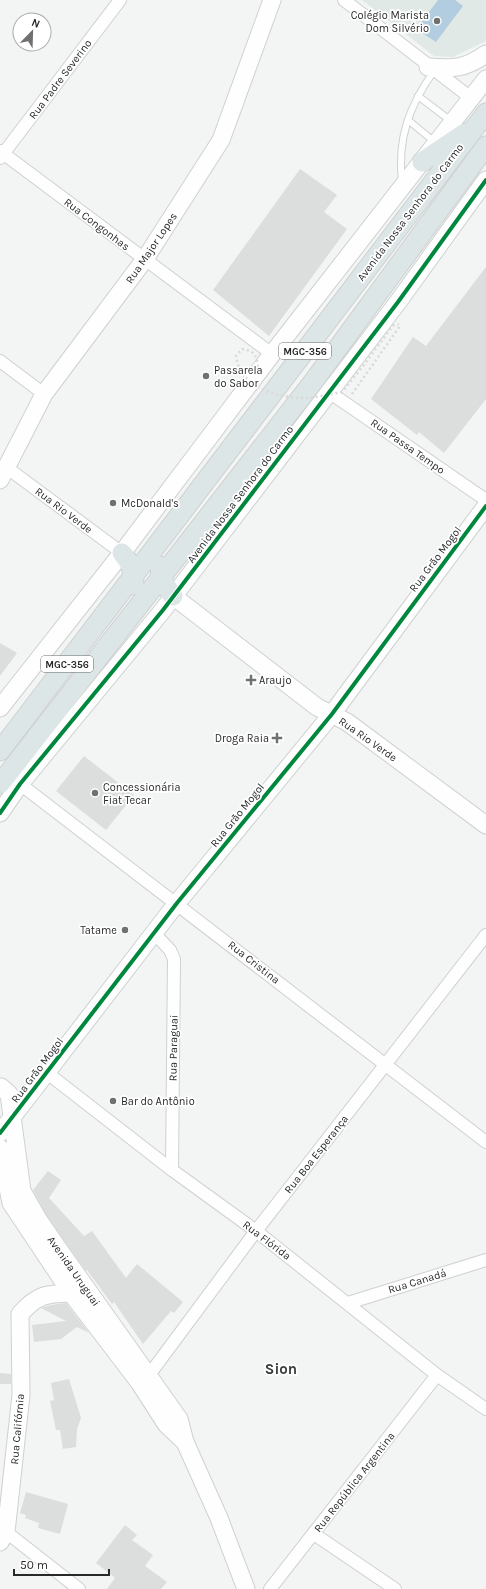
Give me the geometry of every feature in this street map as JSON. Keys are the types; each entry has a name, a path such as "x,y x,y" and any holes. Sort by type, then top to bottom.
{"main road":[{"path":"422,162 483,121"},
{"name":"Avenida Nossa Senhora do Carmo","path":"0,751 134,577 154,547 483,121"},
{"name":"Avenida Nossa Senhora do Carmo","path":"0,784 313,382 486,146"},
{"path":"173,596 161,578 159,568 164,552 183,527 192,499"},
{"path":"99,658 107,633 131,597 134,588 134,577 128,560 122,553"}],"street":[{"name":"Rua Padre Severino","path":"1,154 120,0"},
{"name":"Rua Major Lopes","path":"3,474 44,394 145,259 221,140 272,0"},
{"path":"344,0 431,69 471,98"},
{"path":"431,69 452,69 473,63 486,54"},
{"name":"Avenida Nossa Senhora do Carmo","path":"0,708 122,553 272,354 486,78"},
{"name":"Rua Congonhas","path":"1,154 272,354"},
{"name":"Avenida Nossa Senhora do Carmo","path":"0,813 20,784 173,596 334,390 486,180"},
{"path":"0,361 44,394"},
{"name":"Rua Passa Tempo","path":"334,390 486,500"},
{"name":"Rua Rio Verde","path":"3,474 122,553"},
{"name":"Rua Grão Mogol","path":"0,1133 154,932 332,714 486,506"},
{"name":"Rua Rio Verde","path":"173,596 317,707 347,722 486,825"},
{"name":"Rua Cristina","path":"20,784 177,903 486,1142"},
{"name":"Rua Paraguai","path":"154,932 170,950 174,959 172,1170"},
{"name":"Rua Boa Esperança","path":"148,1375 256,1231 486,935"},
{"name":"Rua Flórida","path":"46,1072 172,1170 256,1231 438,1375 486,1409"},
{"name":"Rua Grão Mogol","path":"2,1088 19,1094 36,1085"},
{"name":"Avenida Uruguai","path":"2,1088 13,1118 22,1191 60,1251 178,1418 185,1442 219,1518 246,1589"},
{"name":"Avenida Uruguai","path":"0,1148 11,1203 71,1292 139,1382 166,1424 185,1442"},
{"path":"60,1251 57,1272 47,1294 71,1292"},
{"name":"Rua Canadá","path":"348,1303 486,1260"},
{"name":"Rua Califórnia","path":"2,1534 21,1395 20,1314 32,1301 47,1294"},
{"name":"Rua República Argentina","path":"270,1589 438,1375"},
{"path":"2,1534 79,1589"},
{"path":"314,1534 395,1589"}],"lane":[{"path":"402,187 399,159 408,120 431,69"},
{"path":"418,96 452,122"},
{"path":"408,120 436,143"}],"path":[{"path":"258,367 257,356 250,350 242,349 236,356 237,366 249,381 266,391 284,396 309,398 342,392 346,387 364,366 396,322 400,326 352,394 345,391 334,390"}],"shaded area":[{"name":"Colégio Marista Dom Silvério","path":"362,0 486,0 486,41 453,57 434,56"}],"water":[{"path":"438,0 455,0 463,6 436,42 416,29"}],"building":[{"path":"300,169 337,195 324,212 347,229 269,336 213,290"},
{"path":"486,267 486,399 444,453 419,432 417,435 371,399 413,337 426,346"},
{"path":"0,643 17,653 0,676"},
{"name":"Concessionária Fiat Tecar","path":"84,756 134,795 106,830 56,791"},
{"path":"48,1171 61,1180 49,1198 84,1236 92,1231 126,1278 137,1264 183,1302 174,1313 171,1311 143,1344 114,1302 112,1304 87,1270 86,1271 46,1214 33,1190"},
{"path":"66,1303 89,1333 77,1327 61,1339 34,1342 32,1325 66,1321 41,1308"},
{"path":"0,1373 11,1374 11,1384 0,1384"},
{"path":"69,1379 81,1418 77,1429 76,1447 63,1449 60,1430 56,1430 50,1401 54,1400 51,1383"},
{"path":"26,1492 68,1504 60,1534 38,1528 39,1523 25,1518 26,1515 20,1513"},
{"path":"125,1525 137,1535 132,1540 153,1555 145,1566 167,1582 161,1589 107,1589 115,1578 96,1563"}],"cycle path":[{"path":"0,813 20,784 163,610 398,302 486,180"},
{"path":"0,1133 177,903 332,714 486,506"}],"place":[{"name":"Colégio Marista Dom Silvério","path":"437,21"},
{"name":"Passarela do Sabor","path":"206,376"},
{"name":"McDonald's","path":"113,503"},
{"name":"Araujo","path":"251,680"},
{"name":"Droga Raia","path":"277,738"},
{"name":"Concessionária Fiat Tecar","path":"95,793"},
{"name":"Tatame","path":"125,930"},
{"name":"Bar do Antônio","path":"113,1101"}],"district":[{"name":"Sion","path":"281,1369"}]}
